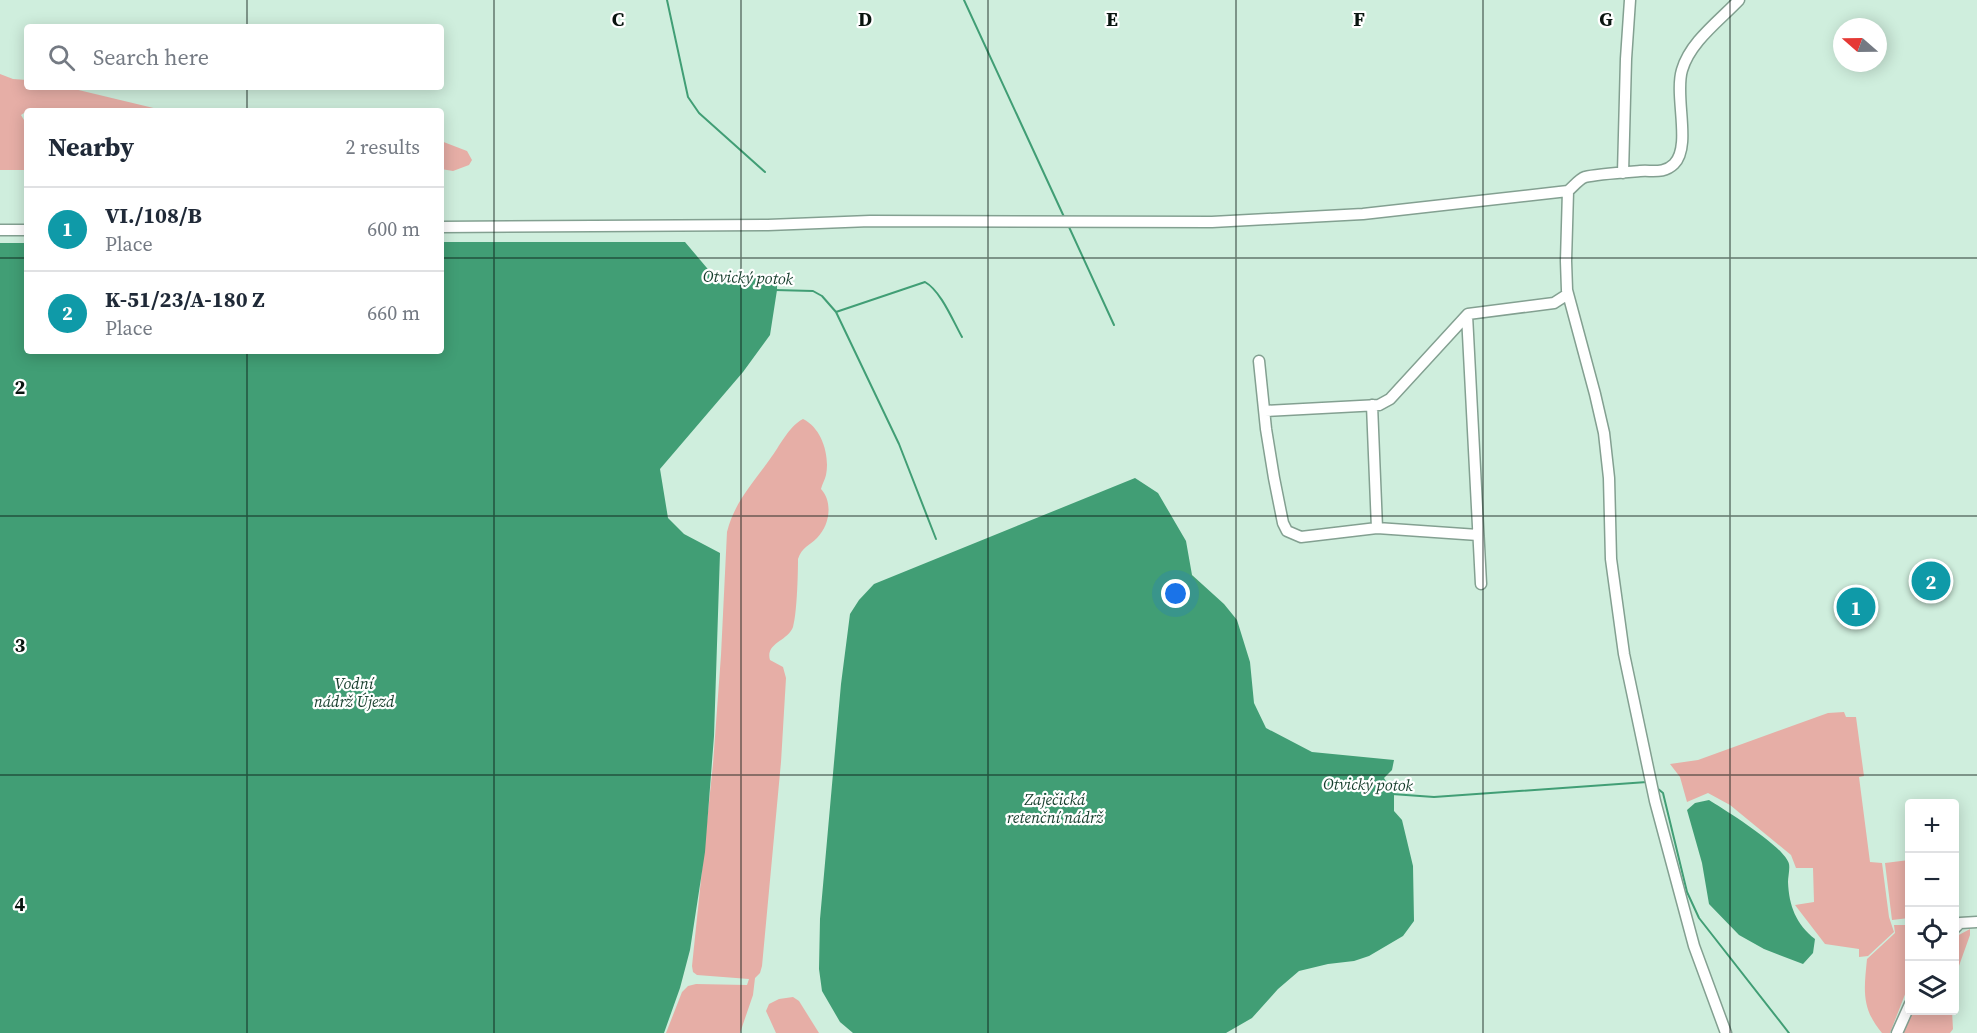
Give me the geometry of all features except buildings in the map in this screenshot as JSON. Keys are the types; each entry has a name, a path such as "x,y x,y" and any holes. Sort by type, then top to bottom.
{"street":[{"path":"1623,173 1630,0"},
{"path":"444,227 768,225 870,221 1212,222 1363,214 1568,191 1583,177 1662,171 1672,166 1677,160 1682,144 1679,92 1684,64 1696,45 1739,0"},
{"path":"1568,191 1566,261 1568,294 1604,433 1609,478 1613,571 1624,654 1653,790 1694,946 1726,1033"},
{"path":"0,230 24,230"},
{"path":"1265,411 1379,405 1390,399 1468,314 1554,303 1568,294"},
{"path":"1467,315 1481,584"},
{"path":"1259,361 1274,478 1283,523 1287,531 1301,537 1377,528 1478,535"},
{"path":"1372,405 1377,528"},
{"path":"1959,923 1977,922"},
{"path":"1897,1033 1905,1015"}],"shaded area":[{"path":"0,74 13,79 24,80 24,90 78,90 154,108 24,108 24,113 21,115 24,120 24,170 0,170"},
{"path":"444,142 467,151 472,160 469,165 453,171 444,170"},
{"path":"803,419 815,429 823,443 827,468 821,489 827,500 828,514 821,533 804,549 798,559 793,627 769,654 770,660 783,667 786,678 781,762 762,966 755,978 753,995 740,1033 666,1033 682,992 688,986 696,984 747,985 749,979 697,975 693,972 692,966 713,764 727,532 734,512 745,494 789,432"},
{"path":"1844,712 1846,717 1856,717 1864,776 1859,777 1870,862 1882,863 1889,917 1894,932 1868,956 1859,957 1859,949 1825,944 1795,905 1814,902 1813,868 1796,868 1791,855 1730,805 1708,793 1687,802 1680,777 1670,764 1698,760 1828,713"},
{"path":"1905,860 1905,918 1892,920 1885,863"},
{"path":"1894,925 1905,925 1905,994 1890,1033 1882,1033 1867,1007 1865,980 1867,959 1895,933"},
{"path":"1970,929 1959,966 1959,961 1959,935"},
{"path":"793,997 799,1001 819,1033 776,1033 766,1011 769,1004 779,999"},
{"path":"1908,1015 1952,1015 1953,1029 1950,1033 1901,1033"}],"water":[{"name":"Vodní nádrž Újezd","path":"444,242 685,242 712,274 777,280 770,335 743,372 660,469 668,518 684,534 720,553 714,736 705,852 690,950 680,988 664,1033 0,1033 0,243 24,243 24,354 444,354"},
{"name":"Zaječická retenční nádrž","path":"1135,478 1158,493 1186,541 1192,575 1224,604 1237,620 1250,662 1254,703 1266,728 1312,752 1394,760 1392,770 1384,778 1394,794 1394,811 1402,820 1413,866 1414,921 1403,936 1369,956 1299,971 1278,989 1252,1018 1226,1033 853,1033 840,1022 822,991 819,969 820,919 841,684 850,614 874,584"},
{"path":"1709,800 1754,829 1785,857 1789,864 1788,882 1792,907 1798,921 1815,939 1813,953 1803,964 1764,949 1739,935 1709,904 1702,863 1687,810 1695,803"}],"waterway":[{"path":"667,0 688,97 699,113 765,172"},
{"path":"964,0 1065,219"},
{"path":"1069,227 1114,325"},
{"path":"836,312 925,282 941,299 962,337"},
{"name":"Otvický potok","path":"775,290 813,291 822,296 836,312 899,444 936,539"},
{"name":"Otvický potok","path":"1392,794 1434,797 1647,782"},
{"name":"Otvický potok","path":"1657,788 1663,793 1687,892 1699,918 1789,1033"}],"place":[{"name":"K-51/23/A-180 Z","path":"1931,581"},
{"name":"VI./108/B","path":"1856,607"}]}
